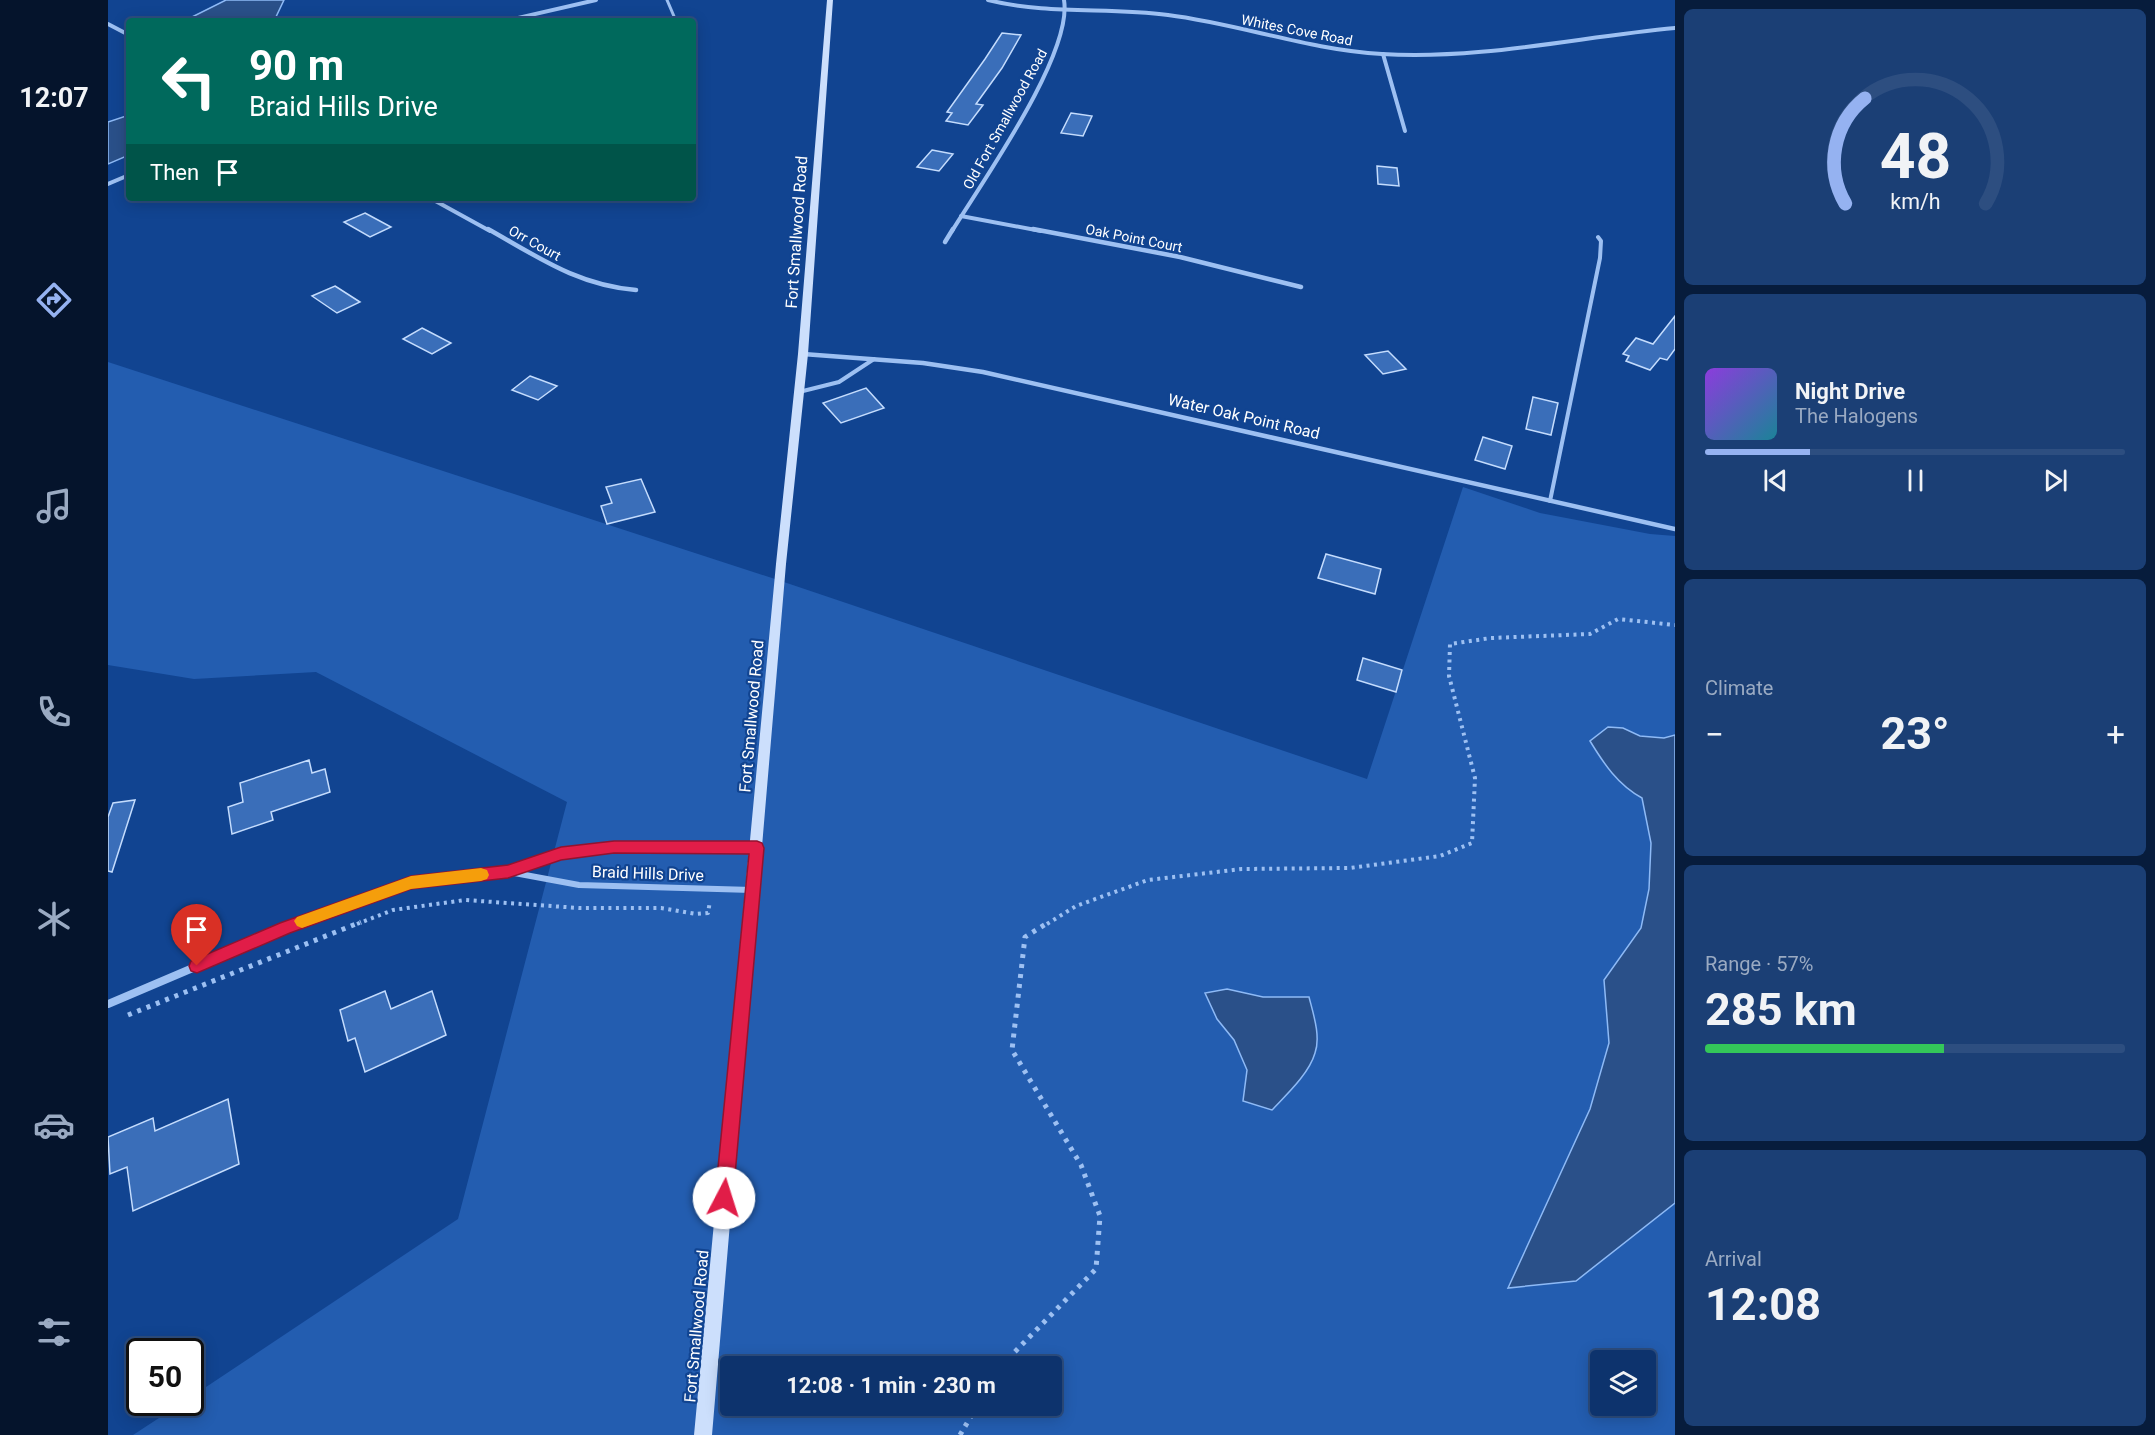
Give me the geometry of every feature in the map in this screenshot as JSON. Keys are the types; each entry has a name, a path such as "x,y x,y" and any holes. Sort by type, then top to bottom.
{"main road":[{"name":"Fort Smallwood Road","path":"703,1435 781,564 803,354 830,0"}],"street":[{"path":"518,18 596,0"},
{"name":"Whites Cove Road","path":"988,0 1018,8 1066,12 1169,15 1303,45 1383,54 1456,53 1675,28"},
{"name":"Old Fort Smallwood Road","path":"945,242 1048,69 1062,35 1066,12 1064,0"},
{"path":"108,24 126,33"},
{"path":"1383,54 1406,131"},
{"path":"108,184 126,176"},
{"name":"Orr Court","path":"436,201 577,278 612,288 636,290"},
{"name":"Oak Point Court","path":"961,216 1180,257 1302,287"},
{"name":"Water Oak Point Road","path":"803,354 924,363 1025,381 1675,530"},
{"name":"Braid Hills Drive","path":"108,1004 285,928 411,883 508,872 561,854 614,847 757,848"},
{"name":"Braid Hills Drive","path":"508,872 579,885 752,890"}],"lane":[{"path":"667,0 675,18"},
{"path":"1550,501 1600,258 1598,237"},
{"path":"799,392 827,388 841,382 874,359"}],"path":[{"path":"1011,1356 1096,1269 1100,1216 1081,1165 1012,1050 1025,937 1076,906 1148,880 1242,869 1350,868 1440,856 1472,843 1475,778 1449,676 1450,644 1491,638 1590,634 1618,619 1675,625"},
{"path":"118,1018 393,910 465,900 579,908 661,908 696,914 708,912 713,889"},
{"path":"960,1435 971,1416"}],"shaded area":[{"path":"226,0 284,0 275,18 190,18"},
{"path":"126,116 126,156 108,164 108,122"},
{"path":"108,362 772,578 1367,779 1463,487 1540,513 1650,534 1675,536 1675,1435 133,1435 162,1416 204,1416 204,1388 458,1219 567,802 316,672 194,679 108,665"},
{"path":"1608,727 1623,728 1640,736 1664,738 1675,735 1675,1203 1576,1281 1508,1288 1590,1109 1609,1043 1604,980 1641,928 1649,889 1651,843 1642,798 1626,787 1606,766 1590,741"},
{"path":"1227,989 1263,997 1309,997 1317,1032 1315,1053 1308,1069 1272,1110 1243,1101 1247,1070 1234,1040 1217,1019 1205,993"}],"building":[{"path":"1002,33 1021,35 1002,68 976,104 983,105 968,125 946,121 952,113 947,112"},
{"path":"1071,113 1092,116 1083,136 1061,133"},
{"path":"932,150 953,154 939,171 917,167"},
{"path":"1377,166 1397,168 1399,186 1378,184"},
{"path":"365,213 391,227 370,237 344,222"},
{"path":"335,286 360,302 337,313 312,296"},
{"path":"1675,316 1675,349 1667,360 1660,358 1650,370 1626,361 1629,356 1623,354 1636,338 1653,344"},
{"path":"422,328 451,343 432,354 403,339"},
{"path":"1388,351 1406,369 1383,374 1365,355"},
{"path":"530,376 557,386 538,400 512,390"},
{"path":"866,388 884,408 841,423 823,403"},
{"path":"1533,397 1558,403 1551,435 1526,429"},
{"path":"1483,437 1512,446 1505,469 1475,460"},
{"path":"641,479 655,512 607,524 601,506 612,503 606,487"},
{"path":"1326,554 1381,569 1375,594 1318,578"},
{"path":"1363,658 1402,670 1396,692 1357,680"},
{"path":"309,760 312,773 325,769 330,792 271,812 273,820 232,834 228,807 243,802 240,783"},
{"path":"135,800 112,872 108,871 108,817 113,803"},
{"path":"385,991 391,1009 432,991 446,1035 365,1072 355,1038 348,1041 340,1010"},
{"path":"228,1099 239,1164 133,1211 127,1167 110,1174 108,1137 153,1118 155,1131"}],"slow traffic":[{"path":"302,921 411,883 481,875"}],"route":[{"path":"197,966 285,928 411,883 508,872 561,854 614,847 757,848 724,1198"}]}
